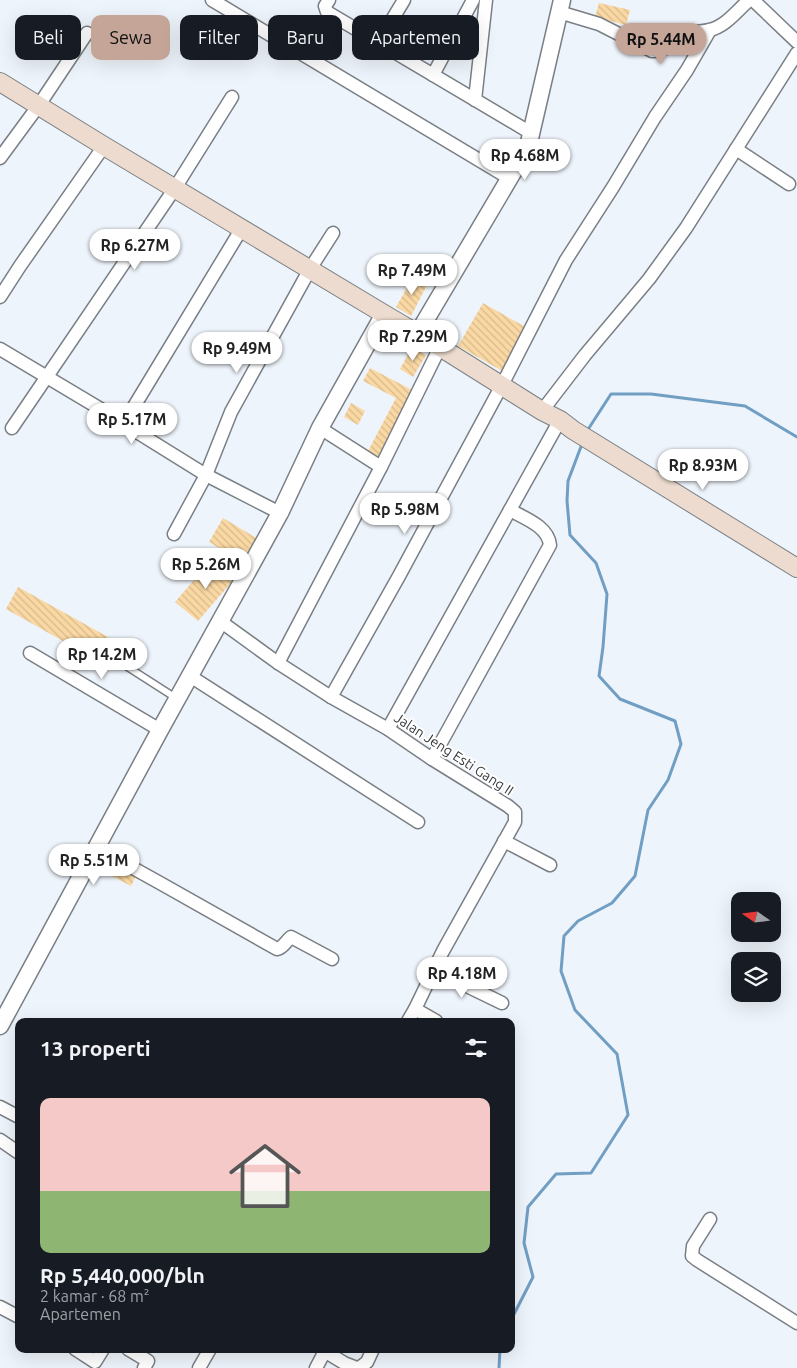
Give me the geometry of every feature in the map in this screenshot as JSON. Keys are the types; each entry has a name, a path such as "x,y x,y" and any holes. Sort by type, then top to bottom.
{"main road":[{"path":"0,82 418,333 797,568"}],"street":[{"path":"212,0 509,178"},
{"path":"329,0 325,6 326,12 352,27"},
{"path":"395,15 404,0"},
{"path":"433,75 473,0"},
{"path":"475,100 486,0"},
{"path":"418,333 528,147 560,6 652,51 661,51 687,34 710,30 724,22 749,0"},
{"path":"753,0 797,42"},
{"path":"331,697 502,385 566,260 655,117 687,70 710,30"},
{"path":"0,158 39,105 87,33"},
{"path":"542,411 585,354 649,279 686,228 797,53"},
{"path":"408,60 531,133"},
{"path":"12,428 175,188 232,97"},
{"path":"0,297 104,146"},
{"path":"736,149 790,184"},
{"path":"124,422 242,228"},
{"path":"174,534 206,475 231,412 310,269 333,233"},
{"path":"0,1026 280,513 320,428 384,314"},
{"path":"278,663 381,467 440,347"},
{"path":"0,349 124,422 132,429 206,475 280,513"},
{"path":"388,729 510,510 567,425"},
{"path":"320,428 381,467"},
{"path":"432,759 550,545 550,539 540,527 510,510"},
{"name":"Jalan Jeng Esti Gang II","path":"220,621 278,663 331,697 388,729 515,812 515,822 443,950 410,1018"},
{"path":"30,653 160,730"},
{"path":"190,676 418,822"},
{"path":"504,841 550,865"},
{"path":"97,848 277,949 282,947 291,937 332,958"},
{"path":"434,970 502,1003"},
{"path":"415,1009 431,1018"},
{"path":"0,1107 15,1115"},
{"path":"0,1140 15,1149"},
{"path":"710,1219 692,1246 694,1258 797,1323"},
{"path":"0,1307 15,1315"},
{"path":"80,1353 95,1362 101,1353"},
{"path":"134,1353 148,1362 144,1368"},
{"path":"199,1368 208,1353"},
{"path":"316,1368 322,1353"},
{"path":"328,1353 344,1363 358,1368 367,1362 371,1353"}],"lane":[{"path":"112,657 178,698"}],"building":[{"path":"599,3 630,10 626,25 595,17"},
{"path":"413,277 427,285 411,316 396,307"},
{"path":"483,303 529,329 504,372 458,346"},
{"path":"412,347 426,355 413,377 400,369"},
{"path":"370,368 414,391 380,457 368,451 396,398 363,381"},
{"path":"351,403 365,411 358,425 344,417"},
{"path":"223,518 258,539 244,563 209,542"},
{"path":"213,558 236,577 198,621 175,602"},
{"path":"18,587 108,637 95,659 6,609"},
{"path":"110,860 137,874 131,886 104,872"}],"waterway":[{"path":"587,431 611,394 651,394 745,406 797,437"},
{"path":"515,1312 533,1277 524,1243 528,1207 556,1174 591,1173 628,1115 617,1054 575,1010 561,971 564,936 578,921 612,903 635,876 648,810 668,780 681,744 675,721 620,699 599,676 607,594 596,563 570,535 567,501 568,481 582,444"},
{"path":"499,1368 500,1353"}]}
